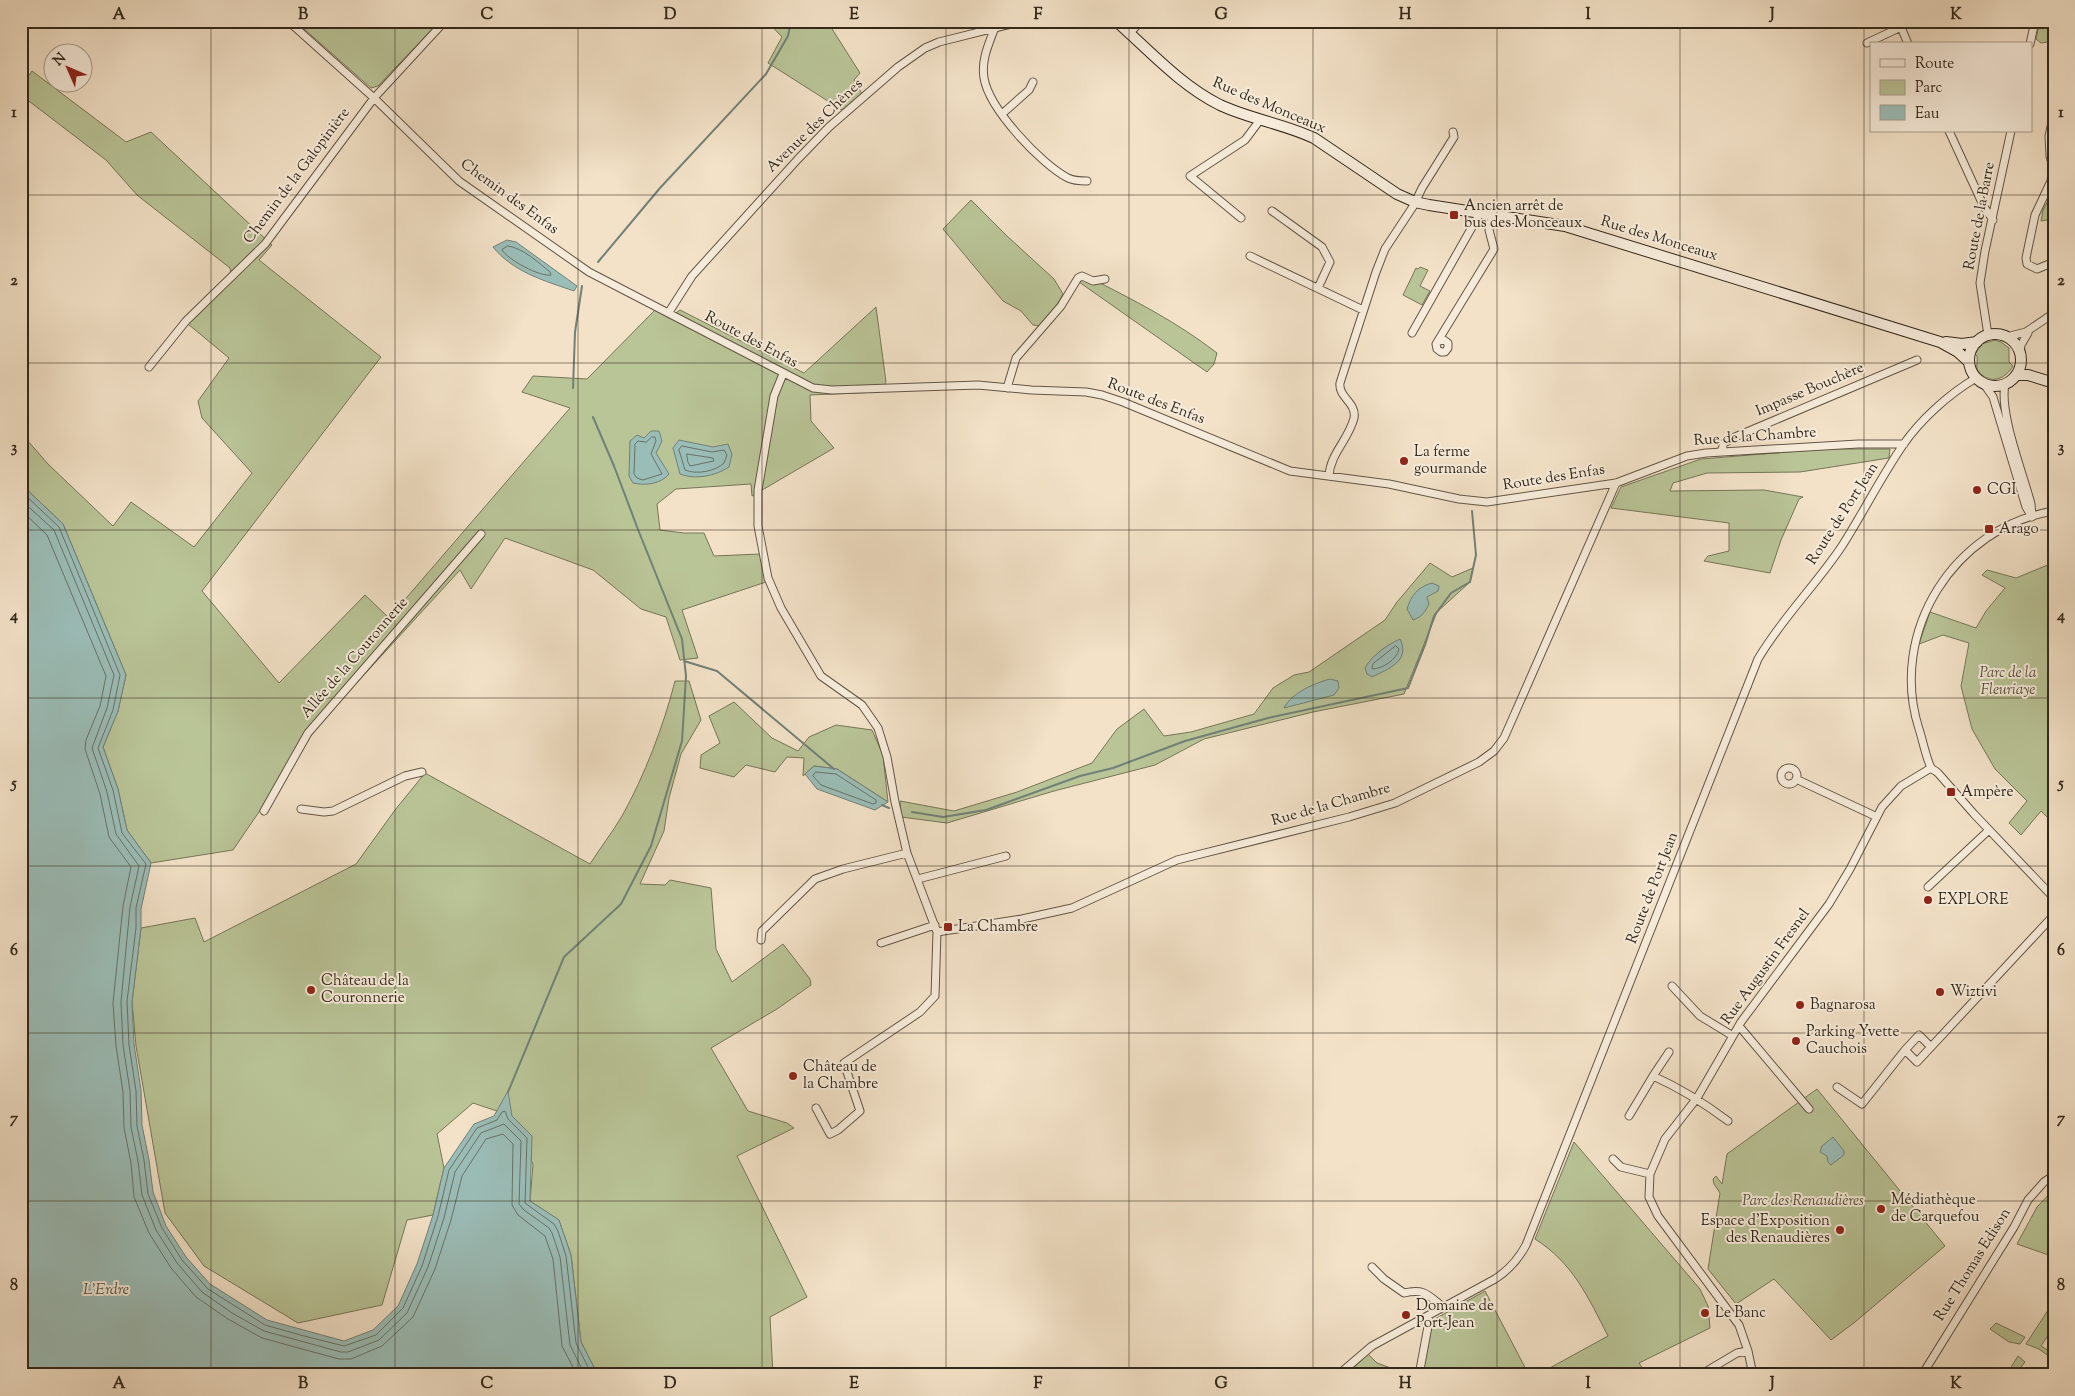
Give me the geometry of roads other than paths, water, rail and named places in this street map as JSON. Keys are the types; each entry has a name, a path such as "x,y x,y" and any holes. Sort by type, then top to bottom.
{"main road":[{"name":"Rue des Monceaux","path":"1116,21 1198,92 1221,105 1314,138 1397,194 1415,202 1429,206 1565,226 1940,342 1958,352 1969,362"},
{"path":"2020,357 2016,375 2006,384 1993,386 1980,381 1971,370 1969,362 1971,351 1977,342 1988,335 1998,335 2006,337 2015,344 2020,357 2029,371 2039,378"},
{"name":"Rue des Monceaux","path":"1940,342 1962,344 1977,342"},
{"path":"2016,375 2028,374 2054,384"}],"street":[{"name":"Chemin des Enfas","path":"288,21 374,98 459,181 589,272 667,311"},
{"name":"Chemin de la Galopinière","path":"148,366 186,321 266,244 374,98 445,21"},
{"name":"Avenue des Chênes","path":"667,311 692,276 798,159 820,136 882,80 924,48 999,25 1023,21"},
{"path":"1130,34 1141,21"},
{"path":"2030,42 2035,21"},
{"path":"999,25 985,52 984,77 988,93 1022,139 1044,160 1068,178 1087,181"},
{"path":"1871,42 1901,27 1907,42"},
{"path":"1002,114 1029,90 1033,82"},
{"path":"2054,113 2049,136 2049,151 2053,167 2052,181 2035,216 2026,258 2027,264 2037,269 2054,262"},
{"path":"1241,218 1190,176 1245,140 1260,120"},
{"path":"1329,476 1332,460 1354,418 1353,408 1339,386 1363,310 1385,249 1454,137 1453,132"},
{"path":"1949,132 1984,207 1993,220"},
{"name":"Route de la Barre","path":"1988,335 1980,283 2011,132"},
{"path":"1272,211 1322,247 1330,262 1318,288"},
{"path":"1412,333 1480,213"},
{"path":"1439,341 1494,249 1489,230 1492,214"},
{"path":"1250,256 1363,310"},
{"path":"1007,388 1016,358 1060,306 1078,278 1082,276 1093,280 1106,279"},
{"name":"Route des Enfas","path":"667,311 783,374 808,386 824,390 969,385 1086,392 1110,397 1290,471 1389,484 1460,500 1486,502 1616,483"},
{"path":"2006,337 2020,335 2054,313"},
{"path":"2020,357 2023,339 2033,328"},
{"name":"Impasse Bouchère","path":"1720,452 1724,443 1735,437 1917,360"},
{"path":"783,374 774,396 758,490 758,526 768,578 781,608 817,671 821,676 862,705 878,728 887,757 894,802 907,852 936,929 936,996 920,1012 844,1063 860,1110 830,1134 816,1108"},
{"path":"1980,381 1993,397 2026,507 2032,517"},
{"name":"Route de Port Jean","path":"1338,1375 1372,1346 1503,1274 1511,1267 1526,1246 1758,659 1773,634 1841,546 1904,444 1922,422 1955,393 1980,381"},
{"path":"2006,384 2003,395 2004,412 2031,504 2032,517"},
{"name":"Rue de la Chambre","path":"881,942 936,929 1022,919 1072,908 1178,860 1349,817 1395,803 1479,762 1494,751 1504,738 1616,483 1687,456 1720,452 1858,444 1904,444"},
{"path":"2054,511 2019,520 1995,533 1968,552 1945,576 1924,613 1917,632 1911,677 1916,720 1931,768 1938,773 2054,898"},
{"name":"Allée de la Couronnerie","path":"264,811 308,733 481,534"},
{"name":"Rue Augustin Fresnel","path":"1748,1351 1738,1325 1658,1216 1649,1197 1650,1174 1665,1139 1697,1098 1739,1026 1833,898 1850,869 1875,816 1887,800 1902,786 1931,768"},
{"path":"302,809 324,812 333,811 405,776 422,772"},
{"path":"1796,779 1875,816"},
{"path":"1928,887 1989,830"},
{"path":"761,940 762,931 815,880 843,869 907,852"},
{"path":"918,879 1006,856"},
{"path":"1905,1050 1917,1062 2054,915"},
{"path":"1672,986 1700,1016 1733,1036"},
{"path":"1739,1026 1809,1109"},
{"path":"1837,1087 1862,1104 1919,1035 1931,1047"},
{"path":"1629,1116 1669,1052"},
{"path":"1653,1076 1697,1098 1728,1121"},
{"path":"1613,1159 1621,1167 1650,1174"},
{"name":"Rue Thomas Edison","path":"1922,1375 2014,1227 2028,1200 2044,1182 2054,1175"},
{"path":"1372,1267 1384,1279 1404,1293 1416,1290 1427,1294 1443,1307"},
{"path":"1419,1375 1429,1321 1428,1316"},
{"path":"1700,1375 1737,1354 1748,1351 1753,1375"}],"water":[{"path":"507,240 516,242 577,286 574,291 530,275 510,263 493,247"},
{"path":"651,431 659,431 662,441 656,453 669,474 662,480 652,483 633,483 629,476 630,441 637,435 644,438"},
{"path":"679,440 713,447 728,444 732,454 729,467 718,473 699,477 680,474 673,448"},
{"name":"L'Erdre","path":"21,484 63,524 126,675 118,711 103,747 118,789 127,830 151,863 141,909 141,928 132,1002 134,1044 141,1090 142,1125 153,1192 166,1226 186,1257 210,1284 267,1320 344,1341 373,1330 398,1306 417,1264 433,1215 444,1168 474,1124 494,1116 508,1091 512,1116 532,1136 530,1201 559,1220 571,1255 581,1342 598,1375 21,1375"},
{"path":"1432,583 1439,586 1438,591 1427,597 1429,604 1426,609 1421,616 1413,620 1407,609 1411,600 1419,589"},
{"path":"1400,639 1403,653 1400,659 1385,671 1372,677 1367,674 1365,668 1372,659 1385,647"},
{"path":"1330,679 1338,681 1339,688 1334,695 1284,708 1298,693 1317,683"},
{"path":"814,766 837,769 888,802 875,810 817,789 805,774"},
{"path":"1833,1137 1844,1151 1844,1155 1831,1165 1828,1162 1827,1156 1820,1152 1822,1146"}],"waterway":[{"path":"598,262 660,188 766,74 788,36 791,21"},
{"path":"573,388 575,332 582,286"},
{"path":"508,1092 564,957 621,904 651,846 682,741 686,676 682,639 593,417"},
{"path":"912,812 943,817 986,810 1080,776 1113,768 1185,741 1268,718 1408,688 1434,616 1451,593 1470,582 1476,555 1472,511"},
{"path":"684,661 717,671 834,769"},
{"path":"882,805 889,808"}],"place":[{"name":"Ancien arrêt de bus des Monceaux","path":"1454,215"},
{"name":"La ferme gourmande","path":"1404,461"},
{"name":"CGI","path":"1977,490"},
{"name":"Arago","path":"1989,529"},
{"name":"Ampère","path":"1951,792"},
{"name":"EXPLORE","path":"1928,900"},
{"name":"La Chambre","path":"948,927"},
{"name":"Château de la Couronnerie","path":"311,990"},
{"name":"Wiztivi","path":"1940,992"},
{"name":"Bagnarosa","path":"1800,1005"},
{"name":"Parking Yvette Cauchois","path":"1796,1041"},
{"name":"Château de la Chambre","path":"793,1076"},
{"name":"Médiathèque de Carquefou","path":"1881,1209"},
{"name":"Espace d'Exposition des Renaudières","path":"1840,1230"},
{"name":"Le Banc","path":"1705,1313"},
{"name":"Domaine de Port-Jean","path":"1406,1315"}],"park label":[{"name":"Parc de la Fleuriaye","path":"2008,682"},
{"name":"Parc des Renaudières","path":"1803,1201"}]}
